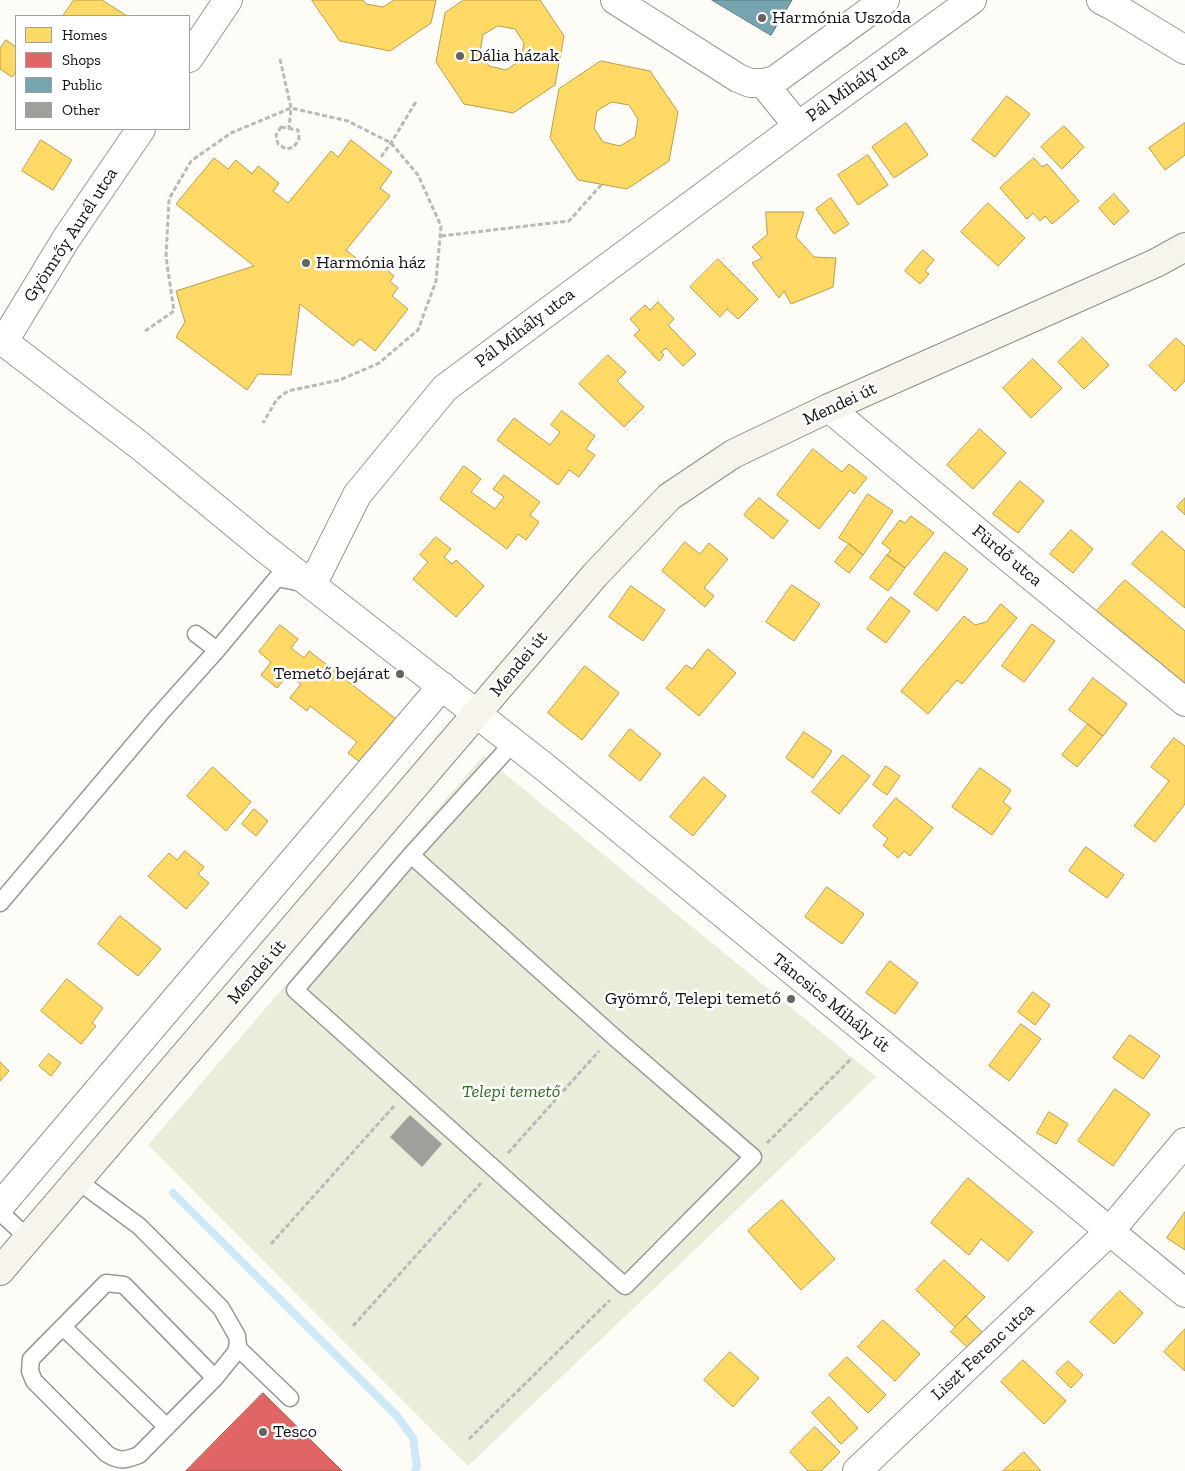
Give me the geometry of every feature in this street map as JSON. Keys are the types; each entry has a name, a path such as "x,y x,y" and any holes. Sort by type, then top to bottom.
{"main road":[{"name":"Mendei út","path":"0,1271 595,575 669,497 733,454 829,408 1156,263 1185,247"}],"street":[{"path":"190,57 228,0"},
{"path":"615,0 738,78 750,83 763,83 775,80 885,0"},
{"name":"Pál Mihály utca","path":"312,585 357,495 445,388 967,2"},
{"path":"1110,2 1185,50"},
{"name":"Pál Mihály utca","path":"763,83 798,126"},
{"name":"Gyömrőy Aurél utca","path":"2,340 66,239 140,130"},
{"name":"Táncsics Mihály út","path":"2,340 139,445 312,585 546,769 1185,1293"},
{"name":"Fürdő utca","path":"829,408 1185,702"},
{"path":"0,1206 442,686"},
{"name":"Liszt Ferenc utca","path":"857,1471 1109,1232 1185,1142"}],"lane":[{"path":"0,904 158,715 217,650 278,578 312,585"},
{"path":"196,634 217,650"},
{"path":"411,855 613,1036 753,1157 625,1286 295,990 411,855 513,743"},
{"path":"78,1181 139,1226 222,1308 237,1336 236,1352 215,1378 139,1454 127,1459 116,1459 108,1454 34,1381 30,1370 31,1359 106,1283 124,1285 215,1378"},
{"path":"0,1212 28,1238"},
{"path":"63,1327 166,1427"},
{"path":"237,1347 290,1398"}],"path":[{"path":"280,59 291,108 289,129"},
{"path":"381,157 392,143 417,100"},
{"path":"145,332 174,311 166,257 169,199 191,161 231,133 291,108 348,121 392,143 418,175 440,226 436,282 418,330 379,363 340,380 288,391 277,399 264,422"},
{"path":"281,127 289,129 298,130 300,139 294,147 286,149 278,144 276,135 281,127"},
{"path":"440,236 569,221 602,184"},
{"path":"753,1157 852,1058"},
{"path":"271,1244 408,1091"},
{"path":"469,1439 625,1286"}],"green space":[{"name":"Telepi temető","path":"483,756 876,1077 468,1466 148,1145"}],"building: Homes":[{"path":"74,0 102,0 125,15 64,15"},
{"path":"312,0 363,0 366,4 383,7 394,0 436,0 431,23 390,51 340,41"},
{"name":"Dália házak","path":"464,0 540,0 564,36 555,85 513,113 464,104 436,62 445,13","holes":["498,26 515,29 524,43 521,60 506,70 489,66 480,52 483,35"]},
{"path":"6,40 15,46 15,72 12,77 0,69 0,49"},
{"path":"601,61 650,71 678,112 669,161 627,189 578,180 550,138 559,89","holes":["612,102 629,105 638,119 635,137 620,146 603,142 594,128 597,111"]},
{"path":"1007,96 1030,114 995,157 972,140"},
{"path":"906,123 928,155 894,178 872,147"},
{"path":"1185,123 1185,155 1165,170 1149,148"},
{"path":"1064,126 1084,147 1062,169 1041,147"},
{"path":"41,140 72,160 53,190 22,171"},
{"name":"Harmónia ház","path":"351,140 392,172 380,188 390,196 346,250 367,267 374,259 394,276 390,281 398,288 392,296 408,309 375,351 360,339 353,346 300,304 291,375 258,374 247,390 176,337 185,322 176,291 254,266 176,204 214,158 228,169 236,160 252,174 258,166 279,183 273,191 288,203 331,151 338,157"},
{"path":"868,155 888,185 858,205 838,175"},
{"path":"1034,158 1042,167 1047,164 1079,201 1052,224 1045,216 1040,221 1033,213 1027,219 1000,188"},
{"path":"1114,194 1129,211 1114,225 1099,208"},
{"path":"831,198 849,224 834,234 816,209"},
{"path":"988,203 1025,238 998,266 961,232"},
{"path":"766,212 804,212 796,237 814,257 836,258 833,287 791,304 784,291 779,298 752,263 762,258 752,247 767,235"},
{"path":"923,250 934,260 925,271 929,274 920,284 905,271"},
{"path":"718,259 758,299 738,319 727,309 720,317 690,287"},
{"path":"658,302 674,319 668,325 696,354 683,366 666,348 661,352 664,355 659,361 634,335 640,330 630,319 645,305 650,310"},
{"path":"1083,338 1109,365 1084,389 1058,362"},
{"path":"1176,338 1185,346 1185,381 1175,391 1149,366"},
{"path":"608,355 626,372 617,381 644,407 624,427 579,384"},
{"path":"1033,359 1062,388 1031,418 1003,388"},
{"path":"562,411 595,436 586,449 595,455 579,477 569,470 558,485 497,440 514,418 550,445 560,432 551,425"},
{"path":"980,429 1006,453 973,489 947,465"},
{"path":"813,449 842,472 849,464 867,478 854,494 850,490 819,529 777,495"},
{"path":"464,466 481,479 471,492 495,509 504,497 493,489 504,475 540,502 530,515 539,522 526,540 518,534 507,549 440,499"},
{"path":"1020,481 1044,501 1018,533 993,514"},
{"path":"868,494 893,511 863,555 839,538"},
{"path":"759,498 788,521 773,539 744,515"},
{"path":"1185,498 1185,515 1177,507"},
{"path":"911,516 934,533 905,568 887,555 891,550 882,543 900,520 905,523"},
{"path":"1071,530 1093,549 1073,573 1050,554"},
{"path":"1162,531 1185,551 1185,608 1132,564"},
{"path":"436,537 451,549 444,557 452,564 456,560 484,586 456,617 413,579 428,562 420,555"},
{"path":"685,542 700,554 709,543 728,559 704,588 714,596 705,607 662,571"},
{"path":"849,544 863,555 849,573 835,562"},
{"path":"945,552 968,569 937,611 914,594"},
{"path":"887,555 905,568 888,591 870,578"},
{"path":"1125,580 1185,631 1185,688 1095,613"},
{"path":"792,585 820,604 794,641 766,622"},
{"path":"631,586 665,610 643,641 609,617"},
{"path":"891,597 910,611 886,643 867,629"},
{"path":"1001,604 1017,618 962,684 957,680 928,714 901,691 964,616 975,625 986,622"},
{"path":"1032,624 1055,641 1024,682 1002,666"},
{"path":"280,625 298,639 291,648 304,658 309,651 396,719 361,763 348,753 357,742 310,706 307,711 290,698 301,684 288,675 277,688 261,675 271,662 259,652"},
{"path":"708,649 736,673 699,716 666,688 686,665 692,669"},
{"path":"585,666 619,693 582,740 548,713"},
{"path":"1093,678 1127,704 1103,736 1069,710"},
{"path":"1088,724 1103,736 1077,767 1062,755"},
{"path":"630,729 661,754 640,781 609,756"},
{"path":"804,732 832,751 813,778 786,758"},
{"path":"1174,738 1185,746 1185,804 1155,842 1134,826 1169,781 1151,767"},
{"path":"843,755 870,776 839,814 812,792"},
{"path":"886,766 900,776 887,795 873,785"},
{"path":"213,767 251,802 226,831 187,796"},
{"path":"980,768 1011,790 1003,802 1011,808 992,835 952,807"},
{"path":"704,777 726,796 693,836 670,817"},
{"path":"896,798 933,828 910,856 904,851 898,858 883,845 888,839 873,826"},
{"path":"254,809 268,821 256,836 242,824"},
{"path":"1086,847 1124,875 1107,898 1069,871"},
{"path":"185,851 204,867 198,874 209,883 186,909 148,876 169,853 177,860"},
{"path":"827,887 864,914 842,944 805,917"},
{"path":"120,916 161,949 138,976 98,944"},
{"path":"890,961 918,983 895,1014 866,993"},
{"path":"67,979 103,1008 92,1023 96,1026 81,1044 41,1011"},
{"path":"1033,992 1050,1005 1035,1025 1018,1012"},
{"path":"1021,1024 1041,1039 1009,1081 989,1066"},
{"path":"1130,1035 1160,1056 1143,1079 1113,1058"},
{"path":"49,1054 61,1063 51,1076 39,1066"},
{"path":"0,1062 9,1071 0,1081"},
{"path":"1115,1089 1150,1114 1113,1166 1078,1141"},
{"path":"1049,1112 1068,1124 1056,1144 1037,1133"},
{"path":"968,1178 1033,1232 1008,1261 981,1239 969,1255 931,1223"},
{"path":"782,1200 835,1259 801,1290 748,1231"},
{"path":"1185,1212 1185,1250 1167,1238"},
{"path":"944,1260 985,1297 955,1327 916,1290"},
{"path":"1120,1291 1143,1313 1114,1344 1090,1322"},
{"path":"966,1316 983,1333 968,1348 951,1332"},
{"path":"883,1320 920,1354 895,1381 858,1347"},
{"path":"1185,1329 1185,1371 1164,1352"},
{"path":"730,1352 759,1378 733,1407 704,1380"},
{"path":"847,1357 886,1395 868,1413 829,1375"},
{"path":"1023,1360 1066,1401 1044,1424 1001,1382"},
{"path":"1068,1361 1083,1375 1071,1388 1056,1373"},
{"path":"829,1397 858,1428 841,1444 812,1413"},
{"path":"815,1427 840,1452 821,1471 808,1471 790,1452"},
{"path":"1024,1452 1041,1471 1003,1471"}],"building: Shops":[{"name":"Tesco","path":"263,1393 342,1471 186,1471"}],"building: Public":[{"name":"Harmónia Uszoda","path":"712,0 792,0 771,35"}],"building: Other":[{"path":"410,1115 442,1144 422,1167 390,1137"}],"waterway":[{"path":"173,1193 397,1416 413,1438 417,1467 415,1471"}],"place":[{"name":"Harmónia Uszoda","path":"762,18"},
{"name":"Dália házak","path":"460,56"},
{"name":"Harmónia ház","path":"306,263"},
{"name":"Temető bejárat","path":"400,674"},
{"name":"Gyömrő, Telepi temető","path":"791,999"},
{"name":"Tesco","path":"263,1432"}]}
